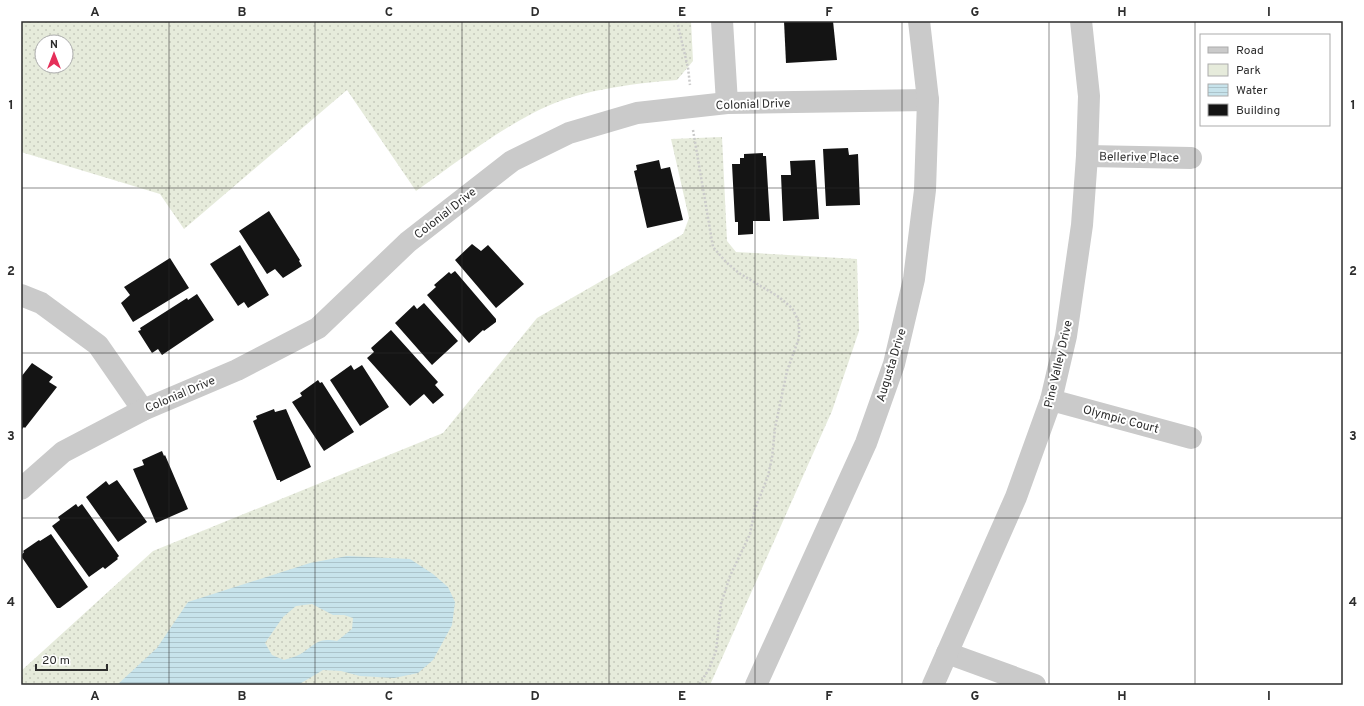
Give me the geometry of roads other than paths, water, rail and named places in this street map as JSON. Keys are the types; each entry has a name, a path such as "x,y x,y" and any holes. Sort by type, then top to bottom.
{"street":[{"path":"722,21 727,103"},
{"name":"Augusta Drive","path":"756,685 866,444 894,364 914,279 925,190 928,100 919,21"},
{"name":"Pine Valley Drive","path":"933,685 1016,497 1051,400 1066,336 1082,225 1087,156 1089,96 1081,21"},
{"name":"Colonial Drive","path":"21,489 63,452 143,410 237,370 318,328 408,242 512,161 569,133 637,113 727,103 928,100"},
{"name":"Bellerive Place","path":"1087,156 1191,158"},
{"path":"21,295 41,304 98,345 143,410"},
{"name":"Olympic Court","path":"1051,400 1191,438"},
{"path":"947,652 1035,685"}],"water":[{"path":"347,556 410,559 433,574 448,587 455,602 452,625 433,660 418,673 394,678 360,676 341,671 323,670 298,685 117,685 157,648 188,602 310,563","holes":["312,604 333,615 344,615 353,618 352,629 337,641 322,640 300,654 284,660 272,655 265,643 283,617 296,606"]}]}
